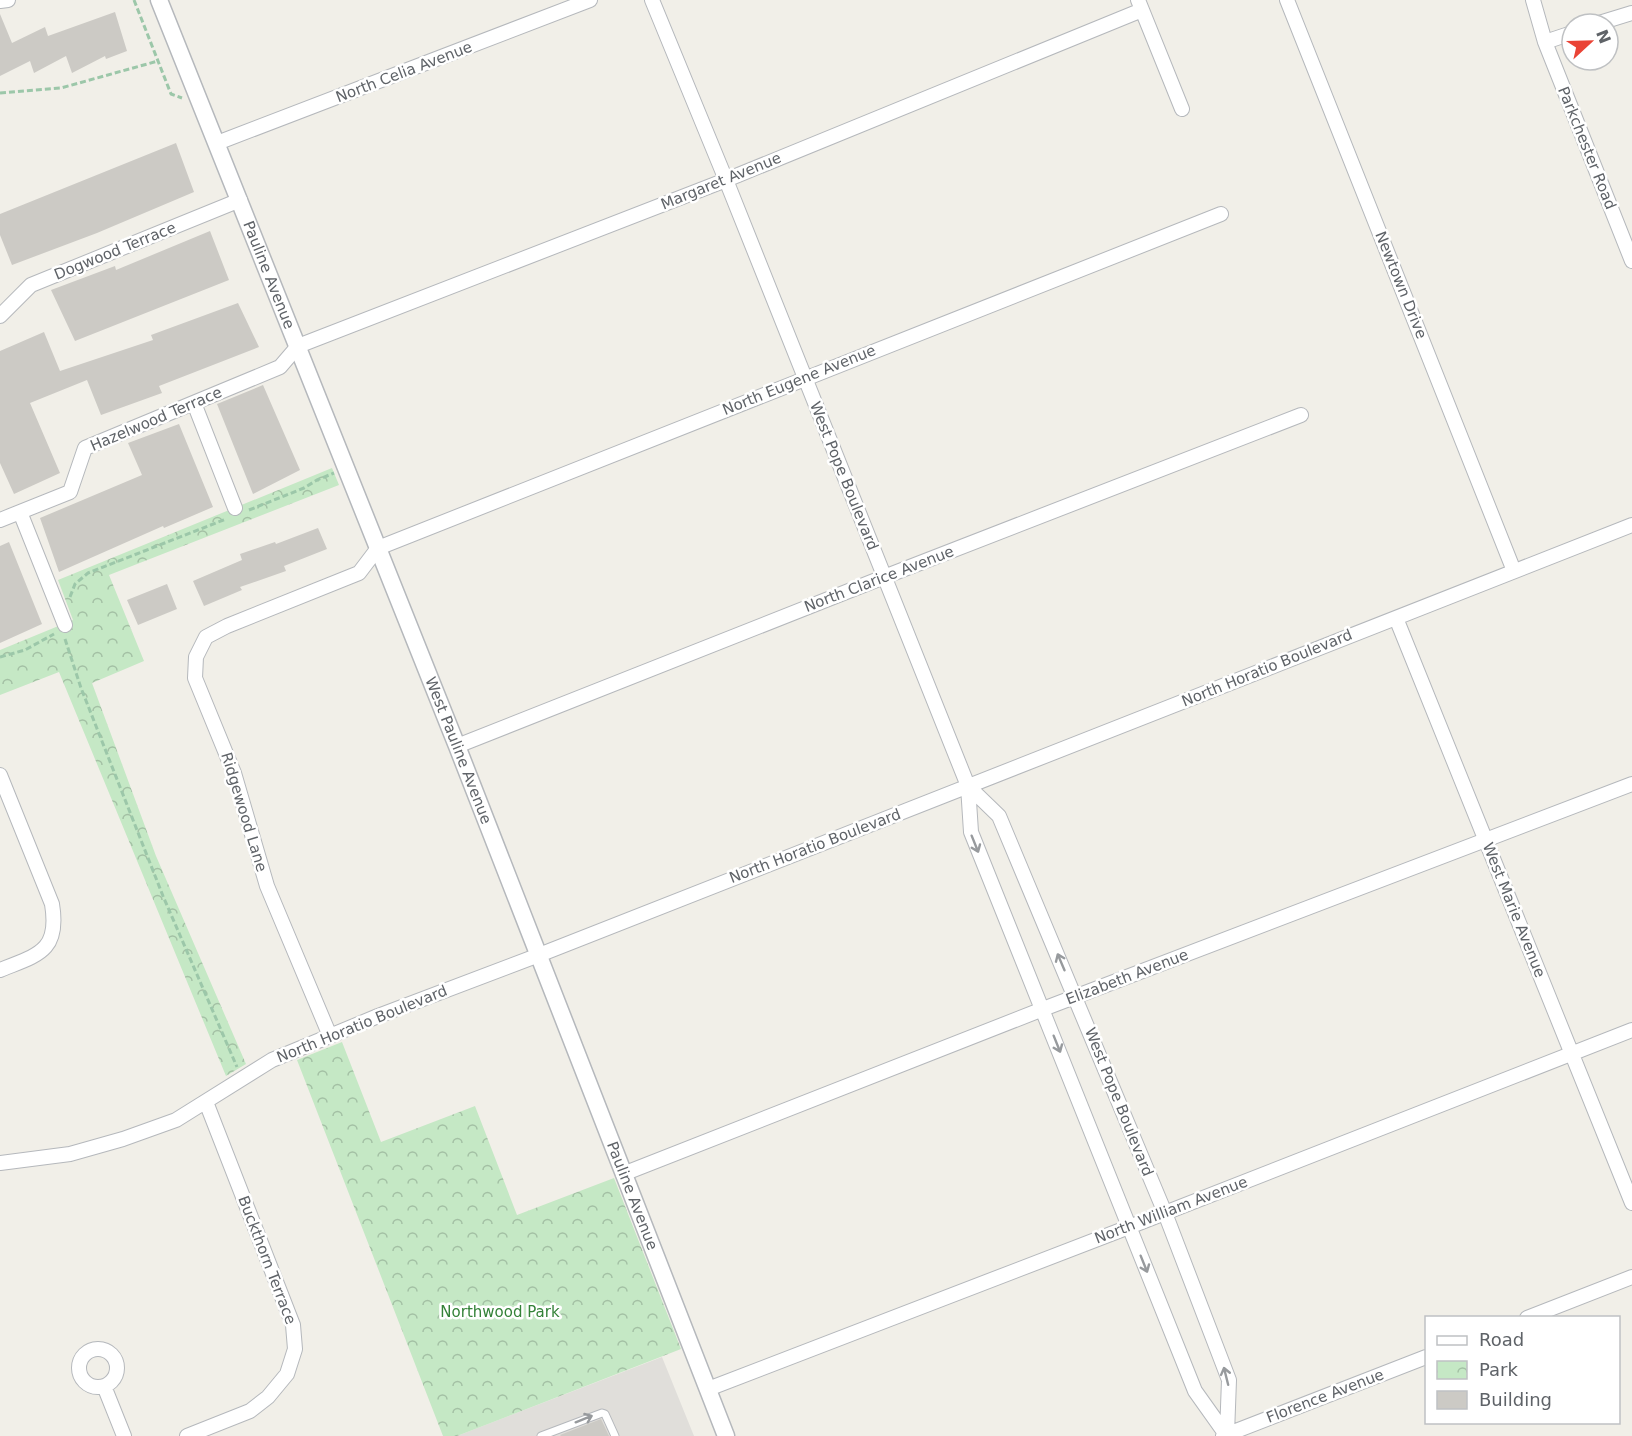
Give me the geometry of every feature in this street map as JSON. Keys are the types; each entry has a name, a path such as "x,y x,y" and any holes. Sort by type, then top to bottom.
{"street":[{"path":"0,1 9,0"},
{"name":"Pauline Avenue","path":"159,0 378,548"},
{"name":"North Celia Avenue","path":"217,143 590,0"},
{"name":"West Pope Boulevard","path":"652,0 968,786 971,832 1195,1391 1226,1435"},
{"name":"Newtown Drive","path":"1287,0 1514,571"},
{"name":"Parkchester Road","path":"1533,0 1545,42 1629,244 1632,261"},
{"path":"1140,5 1182,109"},
{"name":"Margaret Avenue","path":"298,346 726,180 1140,5"},
{"path":"1545,42 1560,37"},
{"name":"Dogwood Terrace","path":"0,316 31,285 240,200"},
{"name":"North Eugene Avenue","path":"378,548 1221,214"},
{"name":"Hazelwood Terrace","path":"0,520 70,492 85,448 280,367 298,346"},
{"path":"194,403 234,513"},
{"name":"North Clarice Avenue","path":"457,746 1301,415"},
{"path":"20,512 65,626"},
{"name":"North Horatio Boulevard","path":"0,1163 70,1154 123,1139 176,1120 272,1060 330,1036 1632,525"},
{"name":"West Pauline Avenue","path":"378,548 539,954"},
{"name":"Ridgewood Lane","path":"330,1036 267,886 234,773 195,678 196,657 206,638 227,626 359,573 378,548"},
{"name":"West Marie Avenue","path":"1396,618 1632,1203"},
{"path":"0,775 52,904 55,922 46,947 35,956 0,970"},
{"name":"Elizabeth Avenue","path":"623,1174 1043,1009 1632,784"},
{"name":"West Pope Boulevard","path":"968,786 999,816 1165,1213 1229,1380 1226,1435"},
{"name":"Pauline Avenue","path":"539,954 726,1436"},
{"name":"North William Avenue","path":"708,1389 1632,1030"},
{"name":"Buckthorn Terrace","path":"187,1436 250,1411 268,1396 287,1374 296,1350 293,1325 207,1102"},
{"path":"1530,1316 1632,1277"},
{"name":"Florence Avenue","path":"1226,1435 1425,1357"},
{"path":"104,1386 124,1436"}],"lane":[{"path":"541,1436 602,1413 605,1414 615,1436"}],"path":[{"path":"134,0 171,93 202,107"},
{"path":"0,93 62,88 158,61"},
{"path":"69,603 75,584 88,573 234,513 304,488 346,467"},
{"path":"0,657 25,651 65,626"},
{"path":"65,626 64,633 69,653 81,688 168,906 243,1079"}],"shaded area":[{"path":"662,1357 694,1436 457,1436"}],"green space":[{"path":"332,468 339,485 109,575 144,661 92,683 156,856 246,1064 226,1076 59,672 0,695 0,650 73,620 58,580"},
{"name":"Northwood Park","path":"342,1042 381,1142 475,1106 517,1215 614,1178 681,1349 457,1436 443,1436 297,1060"}],"building":[{"path":"115,12 127,51 106,59 105,56 72,73 66,56 34,73 30,61 0,76 0,14 12,43 45,27 48,36"},
{"path":"176,143 194,192 97,233 12,265 0,235 0,214"},
{"path":"210,231 229,280 75,341 51,290 115,266 116,270"},
{"path":"238,303 259,347 159,386 162,393 101,415 87,380 30,403 60,473 14,494 0,463 0,351 44,332 60,371 153,340 151,335"},
{"path":"263,385 300,470 253,494 217,404"},
{"path":"179,424 213,507 164,528 163,526 59,572 40,518 142,475 128,443"},
{"path":"318,528 327,549 284,566 286,571 240,587 242,590 204,606 193,581 242,560 240,554 275,542 276,544"},
{"path":"9,542 42,624 0,643 0,546"},
{"path":"167,584 177,609 138,625 127,600"},
{"path":"601,1419 609,1436 560,1435"}]}
